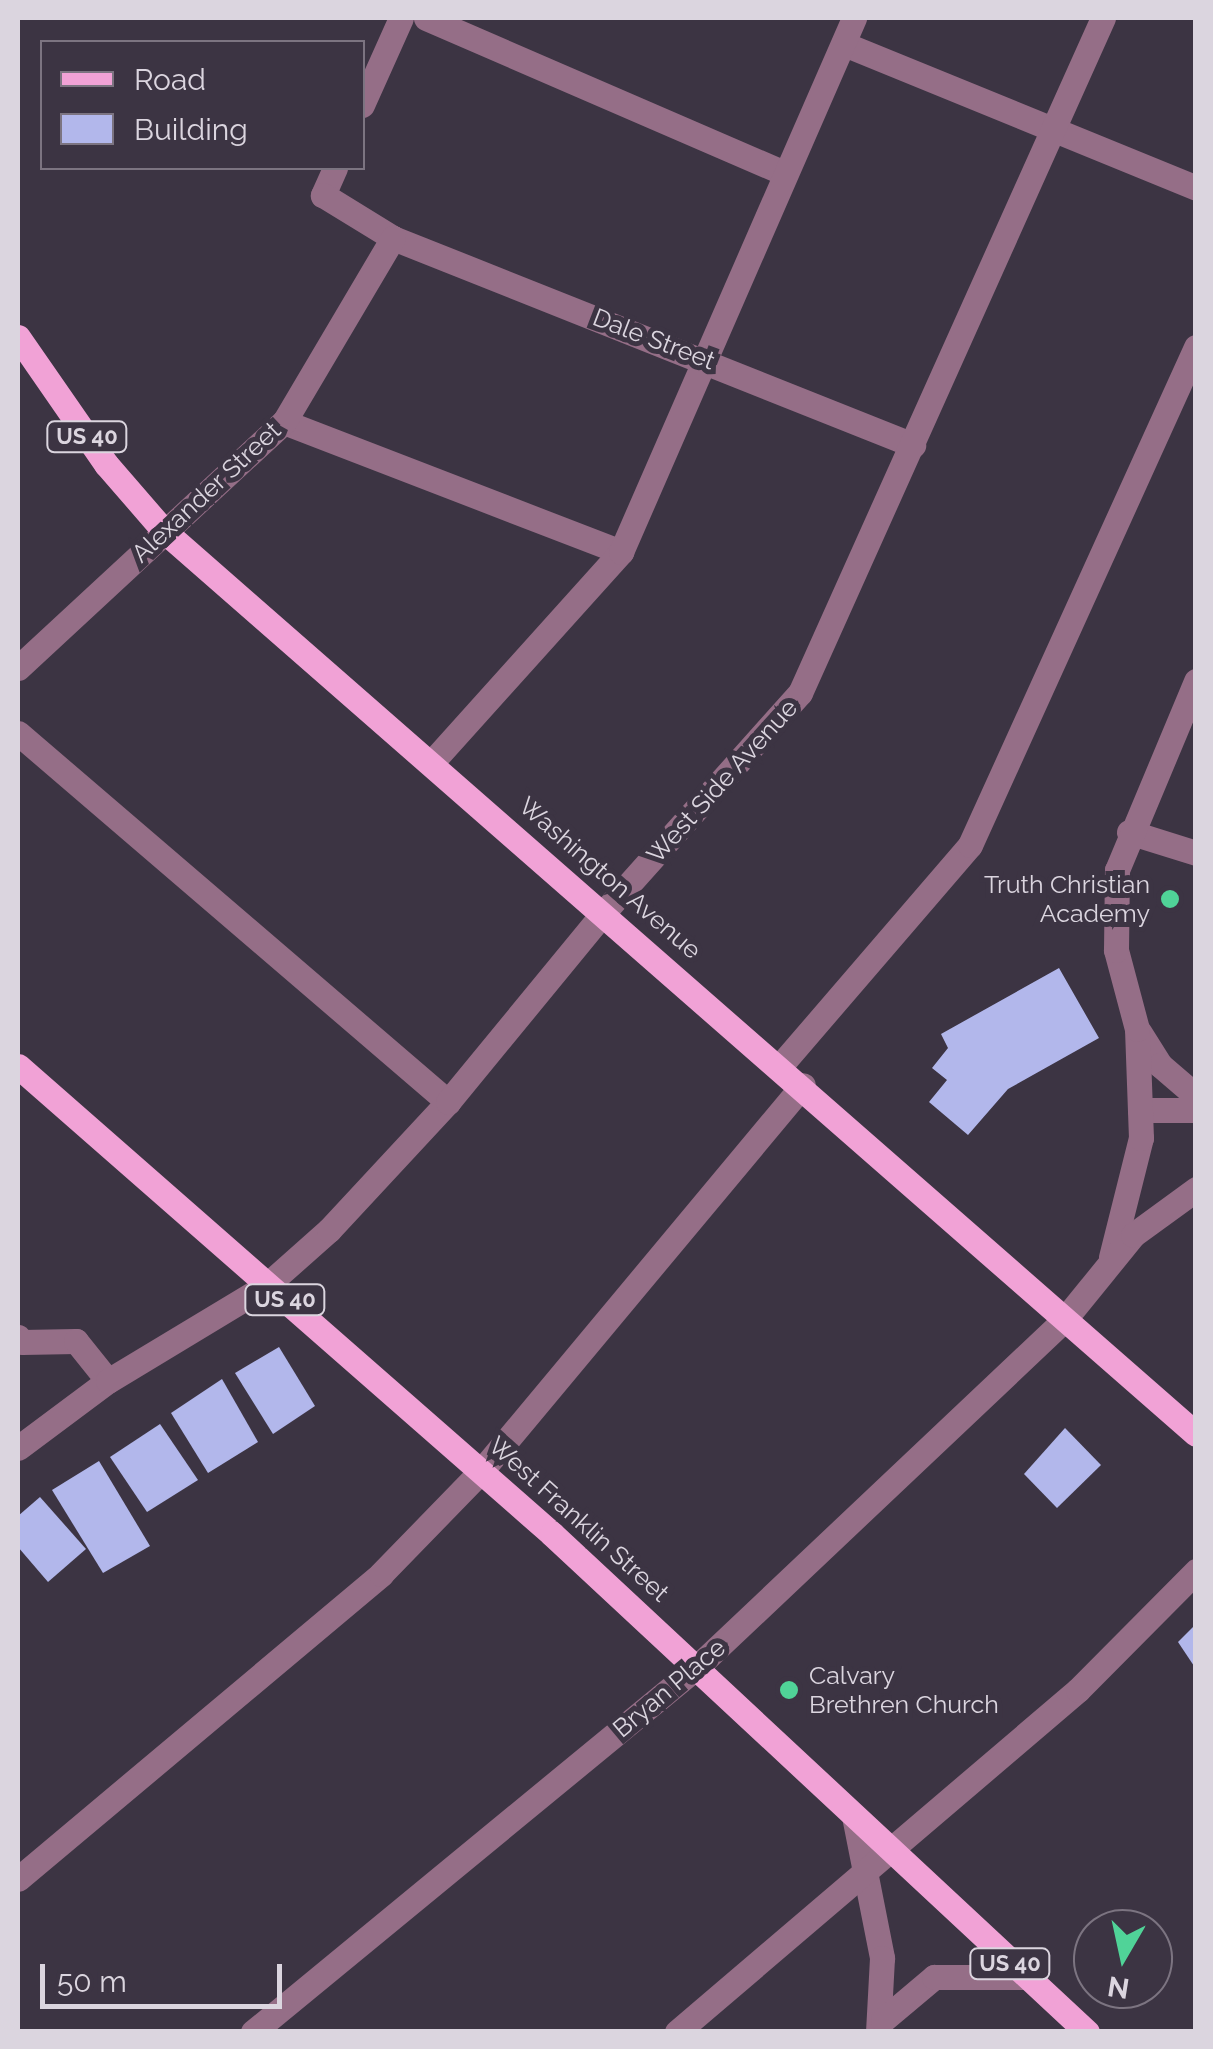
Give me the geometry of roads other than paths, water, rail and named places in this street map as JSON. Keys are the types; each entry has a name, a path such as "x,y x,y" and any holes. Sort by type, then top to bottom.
{"main road":[{"name":"Washington Avenue","path":"18,337 106,464 164,531 803,1086 1196,1434"},
{"name":"West Franklin Street","path":"18,1066 482,1470 698,1666 1024,1978 1087,2032"}],"street":[{"path":"365,98 401,18"},
{"path":"426,18 784,173"},
{"path":"432,762 622,552 854,18"},
{"name":"West Side Avenue","path":"21,1439 267,1284 359,1201 448,1102 604,912 800,693 1103,18"},
{"path":"844,44 1196,188"},
{"name":"Dale Street","path":"334,170 323,195 392,238 704,358 913,445"},
{"name":"Alexander Street","path":"18,668 284,422 392,238"},
{"path":"780,1066 970,845 1196,347"},
{"path":"284,422 622,552"},
{"path":"1108,1266 1142,1138 1137,1029 1116,950 1113,911 1129,832 1196,680"},
{"path":"18,734 448,1102"},
{"path":"1129,832 1196,854"},
{"path":"1137,1029 1160,1065 1196,1096"},
{"path":"18,1879 296,1649 482,1470 803,1086"},
{"path":"1140,1110 1196,1110"},
{"name":"Bryan Place","path":"253,2032 698,1666 1064,1320 1133,1236 1196,1189"},
{"path":"18,1337 22,1342 76,1341 108,1381"},
{"path":"677,2032 893,1853 1078,1690 1196,1571"},
{"path":"854,1816 882,1958 881,2026"},
{"path":"881,2026 934,1978 1024,1978"}],"place":[{"name":"Truth Christian Academy","path":"1170,899"},
{"name":"Calvary Brethren Church","path":"789,1690"}]}
